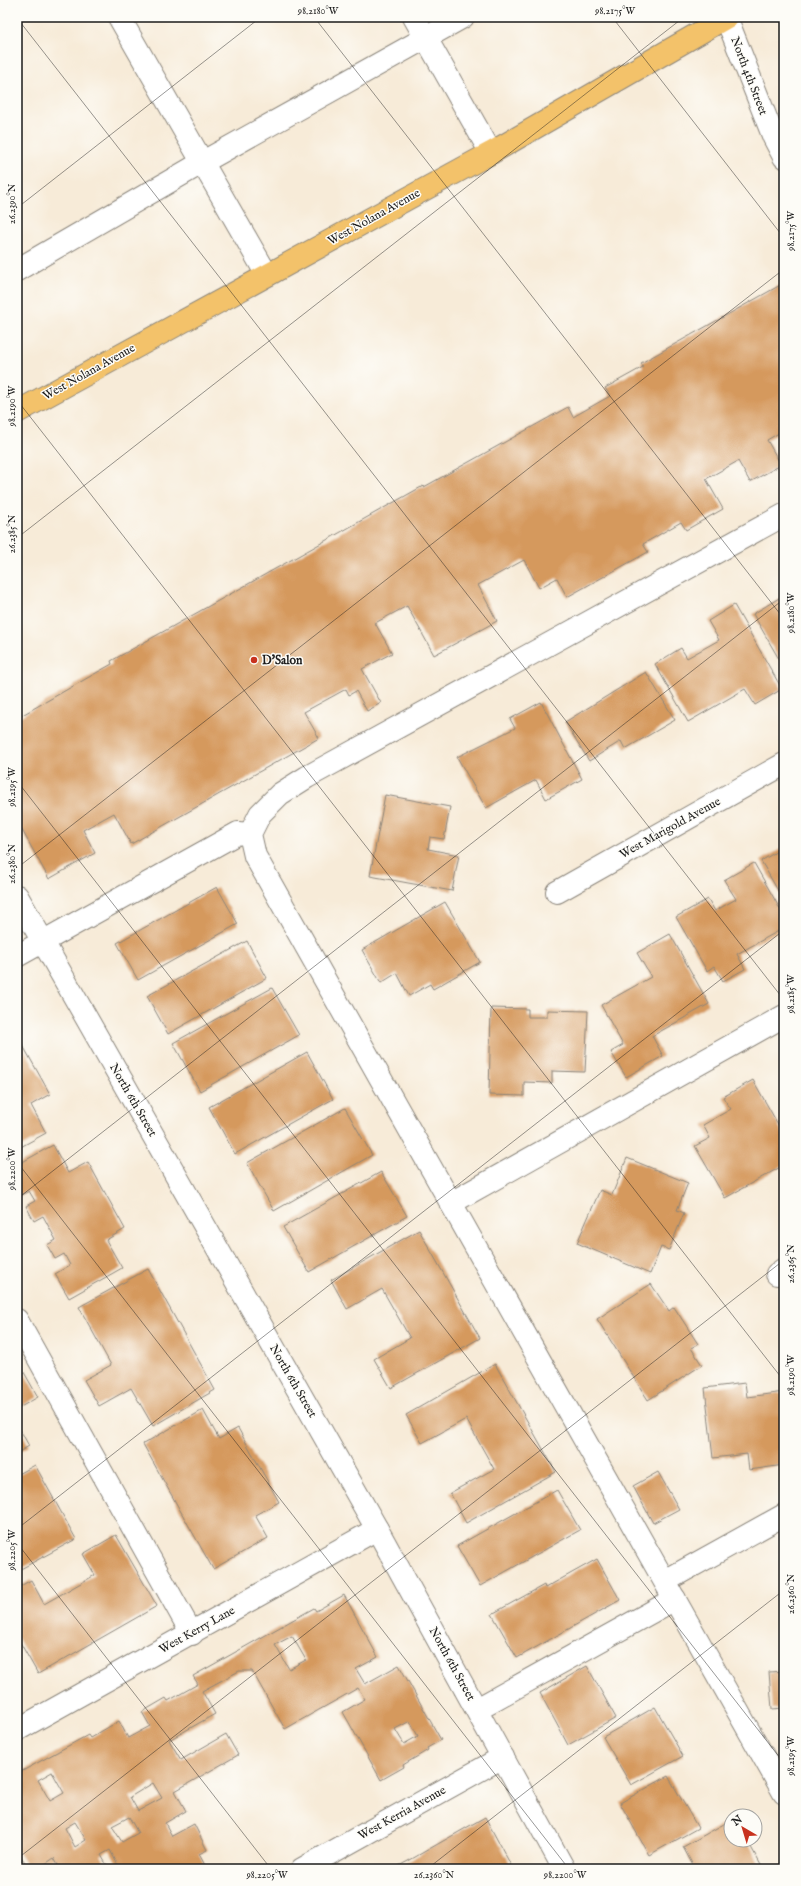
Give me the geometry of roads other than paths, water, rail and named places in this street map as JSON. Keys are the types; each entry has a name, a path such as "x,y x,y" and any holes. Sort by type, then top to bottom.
{"main road":[{"name":"West Nolana Avenue","path":"17,412 491,153 727,17"}],"street":[{"path":"119,17 267,275"},
{"path":"414,17 491,153"},
{"path":"17,270 203,162 463,17"},
{"name":"North 4th Street","path":"727,17 774,138 784,157"},
{"path":"784,515 307,777 280,794 260,814 250,834 255,856 784,1793"},
{"name":"West Marigold Avenue","path":"556,892 784,764"},
{"path":"17,956 238,833 250,834"},
{"name":"North 6th Street","path":"17,896 377,1529 564,1869"},
{"path":"451,1203 784,1016"},
{"path":"17,1320 192,1634"},
{"path":"477,1709 670,1590 784,1515"},
{"name":"West Kerry Lane","path":"17,1730 192,1634 377,1529"},
{"name":"West Kerria Avenue","path":"302,1869 503,1757"}],"place":[{"name":"D'Salon","path":"254,660"}]}
